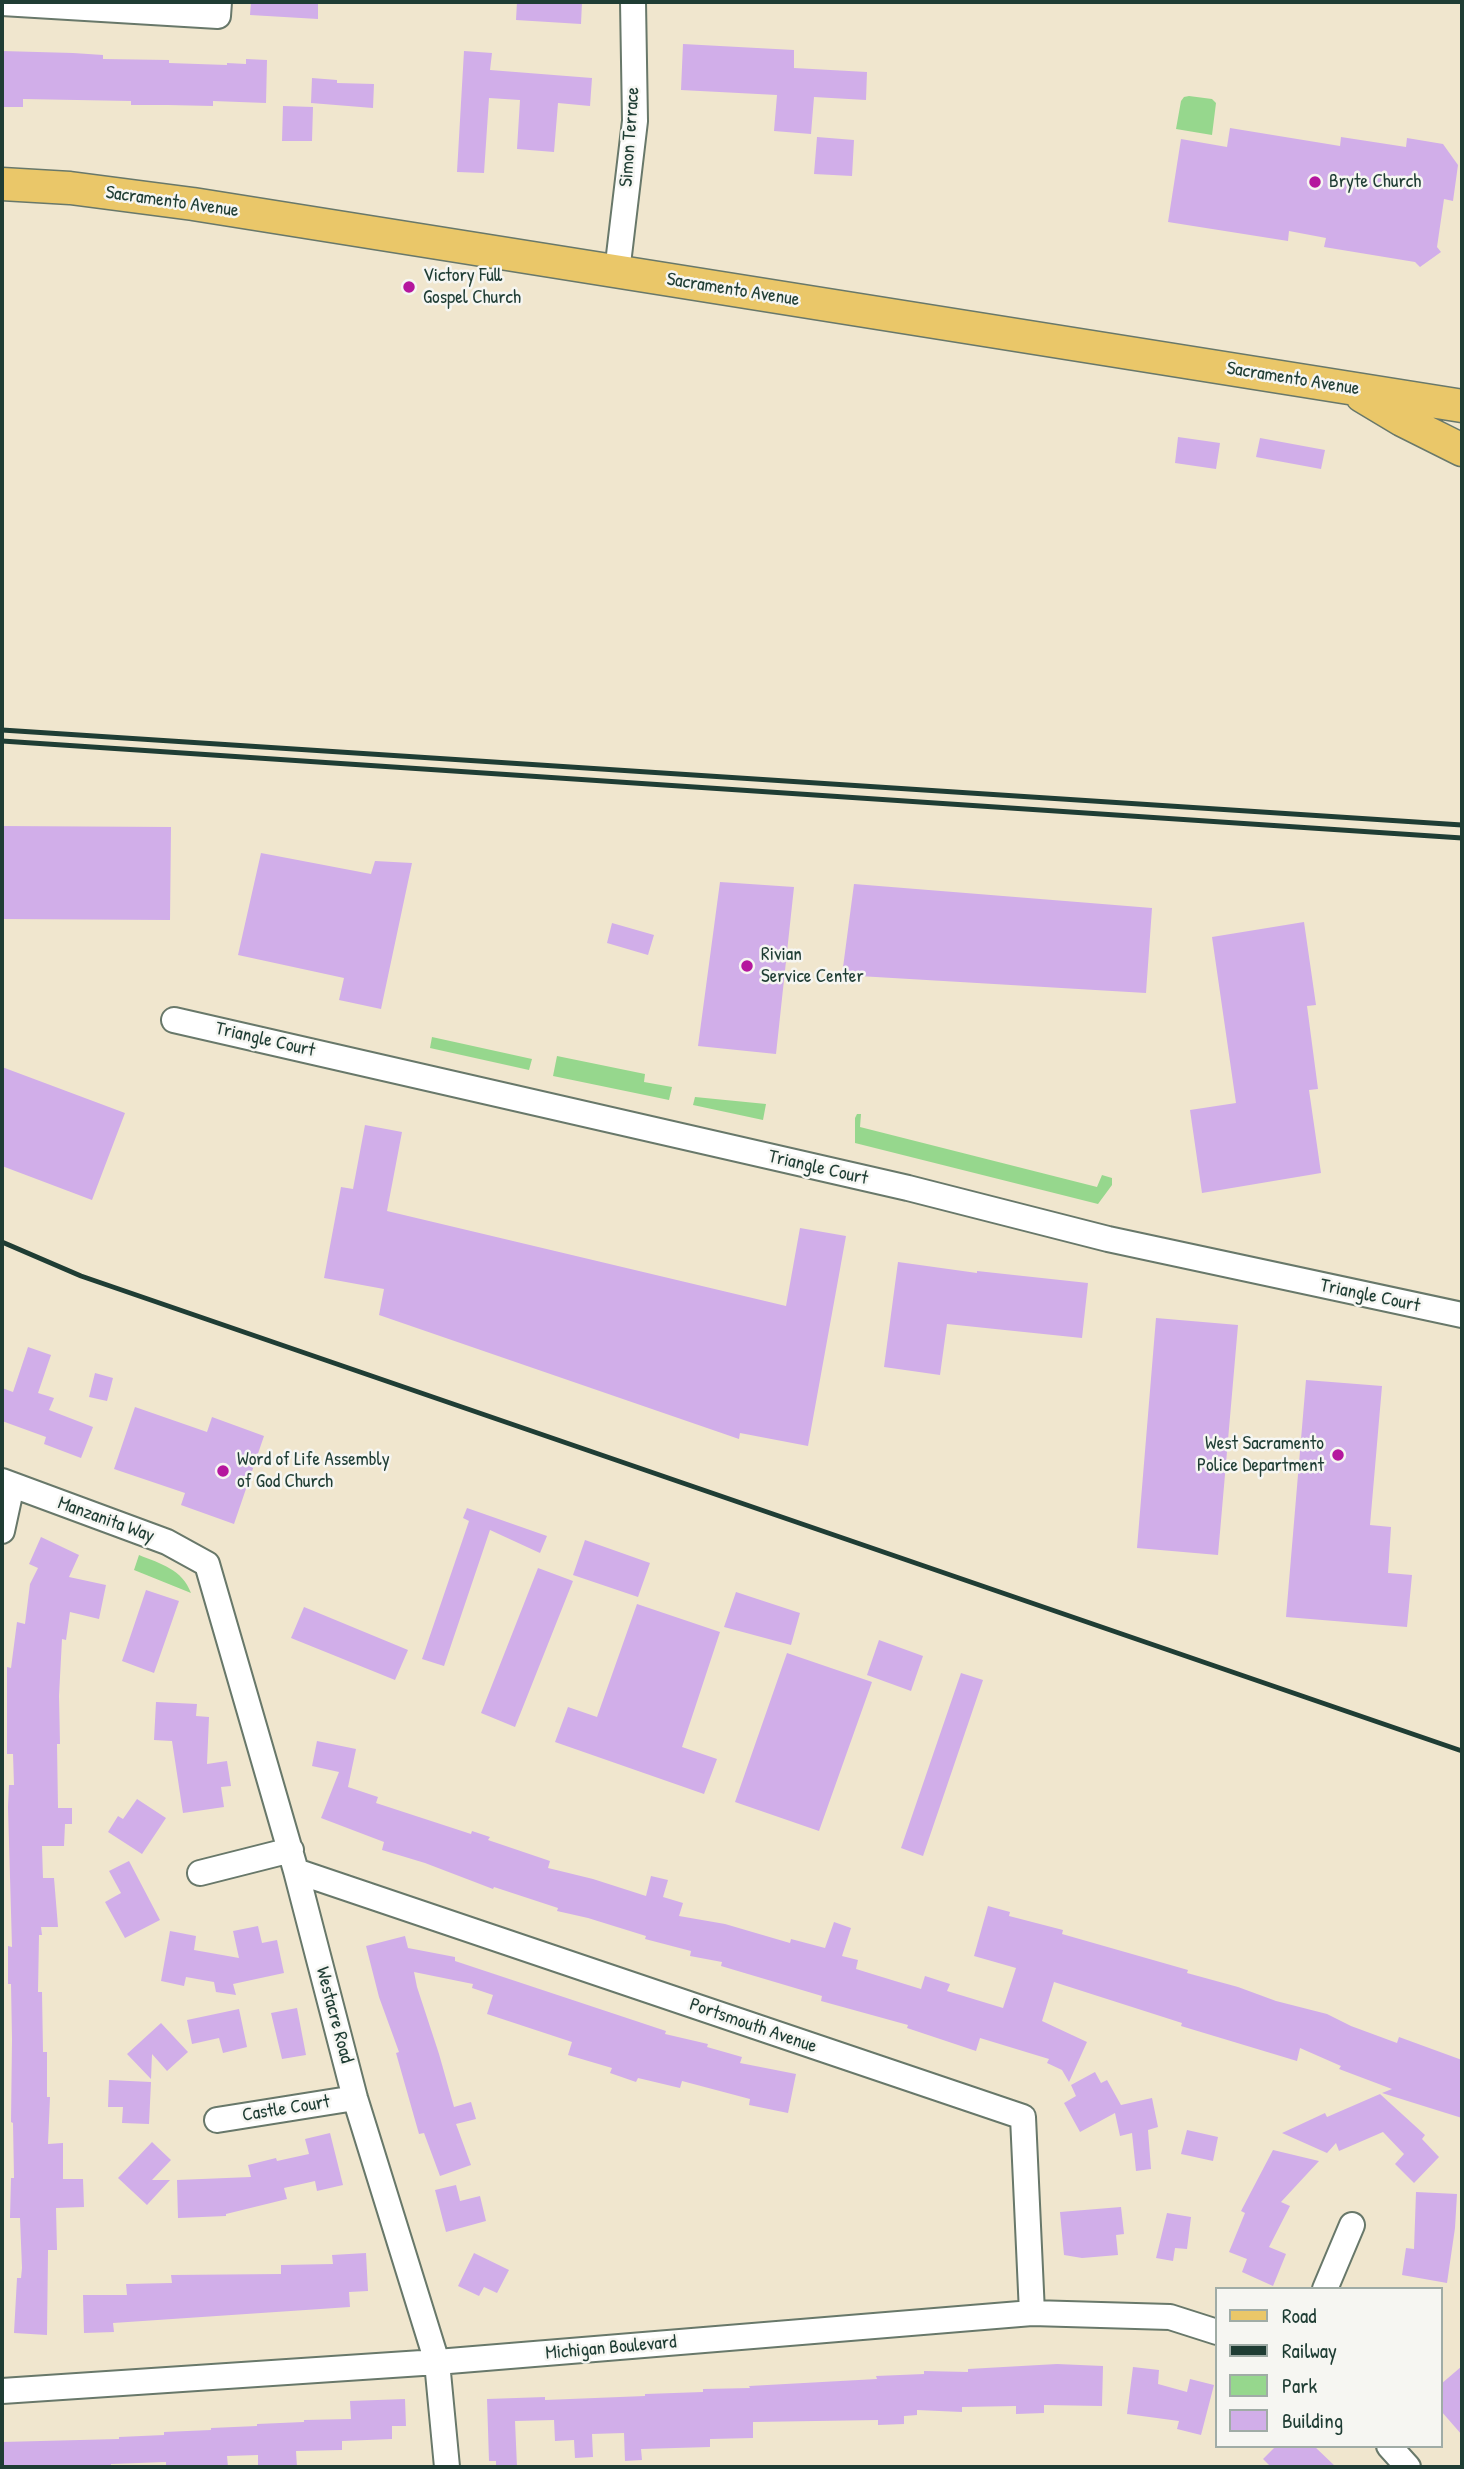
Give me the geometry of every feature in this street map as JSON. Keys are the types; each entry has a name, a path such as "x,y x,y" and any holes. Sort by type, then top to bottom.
{"main road":[{"name":"Sacramento Avenue","path":"2,184 70,188 193,204 1462,406"},
{"path":"1348,388 1402,420 1462,450"}],"street":[{"path":"2,4 218,16 219,2"},
{"name":"Simon Terrace","path":"617,272 635,121 633,2"},
{"name":"Triangle Court","path":"174,1020 908,1188 1108,1239 1462,1315"},
{"path":"2,1531 7,1483"},
{"name":"Manzanita Way","path":"7,1483 167,1542 207,1564"},
{"name":"Westacre Road","path":"207,1564 293,1861 355,2098 437,2362 447,2467"},
{"path":"200,1873 293,1861"},
{"name":"Portsmouth Avenue","path":"293,1861 1023,2117 1032,2313"},
{"name":"Castle Court","path":"217,2120 355,2098"},
{"path":"1326,2287 1352,2225"},
{"name":"Michigan Boulevard","path":"2,2390 437,2362 1032,2313 1170,2317 1216,2332"},
{"path":"1391,2448 1408,2467"}],"green space":[{"path":"1189,96 1212,99 1216,103 1212,135 1176,129 1181,101"},
{"path":"432,1037 532,1059 529,1070 430,1048"},
{"path":"557,1056 645,1074 644,1082 672,1087 669,1100 553,1076"},
{"path":"695,1097 766,1104 763,1120 693,1105"},
{"path":"857,1114 861,1114 860,1127 1097,1187 1102,1175 1112,1178 1112,1185 1098,1204 855,1143"},
{"path":"139,1555 176,1573 191,1593 134,1570"}],"building":[{"path":"251,2 318,2 318,19 250,15"},
{"path":"517,2 582,2 581,24 516,20"},
{"path":"683,44 794,50 794,68 867,72 866,100 814,97 811,134 774,131 777,95 681,90"},
{"path":"2,51 73,53 103,55 103,59 169,60 169,63 227,65 246,64 246,59 267,60 266,103 213,101 213,106 131,105 131,101 23,99 23,107 2,107"},
{"path":"464,51 492,53 490,70 592,78 590,106 558,103 554,152 517,149 520,100 489,98 484,173 457,172"},
{"path":"312,78 337,80 337,83 374,84 373,108 311,103"},
{"path":"283,106 313,107 312,141 282,141"},
{"name":"Bryte Church","path":"1230,128 1340,146 1341,137 1406,147 1407,138 1443,144 1458,165 1453,201 1444,199 1437,247 1441,252 1420,267 1415,262 1324,247 1326,238 1289,231 1288,241 1168,222 1181,139 1227,147"},
{"path":"817,137 854,140 852,176 814,174"},
{"path":"1178,437 1220,443 1216,469 1175,463"},
{"path":"1260,438 1325,450 1321,469 1256,457"},
{"path":"2,826 171,827 170,920 2,919"},
{"path":"261,853 371,874 375,861 412,863 381,1009 339,1000 344,978 238,955"},
{"name":"Rivian Service Center","path":"720,882 794,887 776,1054 698,1046"},
{"path":"854,884 1152,908 1146,993 842,975"},
{"path":"1304,922 1316,1005 1307,1006 1318,1089 1309,1090 1321,1173 1202,1193 1190,1110 1236,1103 1212,937"},
{"path":"612,923 654,935 648,955 607,943"},
{"path":"2,1067 125,1113 92,1200 2,1166"},
{"path":"365,1125 402,1132 387,1211 786,1306 800,1228 846,1236 808,1446 740,1433 739,1439 379,1315 384,1289 324,1278 341,1187 353,1189"},
{"path":"898,1262 977,1273 1088,1283 1082,1338 947,1324 940,1375 884,1367"},
{"path":"1156,1318 1238,1325 1218,1555 1137,1548"},
{"path":"28,1347 51,1355 38,1393 54,1398 49,1410 93,1427 81,1458 44,1444 46,1437 2,1421 2,1388 13,1392"},
{"path":"95,1373 113,1378 107,1401 89,1397"},
{"name":"West Sacramento Police Department","path":"1306,1380 1382,1386 1370,1525 1391,1527 1388,1573 1412,1575 1407,1627 1286,1617"},
{"path":"135,1407 207,1432 212,1417 264,1436 234,1524 181,1505 185,1493 114,1469"},
{"path":"467,1508 547,1536 540,1553 490,1530 444,1666 422,1659 469,1521 463,1518"},
{"path":"41,1537 79,1555 69,1577 106,1585 99,1619 70,1612 66,1640 62,1639 60,1744 57,1744 58,1808 72,1808 72,1824 65,1824 64,1846 42,1846 43,1878 54,1878 58,1927 41,1927 42,1935 39,1935 38,1992 42,1992 43,2052 47,2052 47,2097 50,2097 48,2144 63,2143 63,2179 83,2179 84,2207 56,2208 57,2250 48,2250 47,2335 14,2333 17,2278 21,2278 22,2268 20,2218 10,2218 11,2178 14,2178 11,2122 11,1984 8,1984 8,1946 12,1947 8,1807 9,1785 14,1785 13,1754 7,1754 7,1667 11,1668 17,1622 25,1624 30,1584 38,1568 29,1564"},
{"path":"585,1540 650,1563 638,1597 573,1575"},
{"path":"538,1568 573,1581 515,1727 481,1713"},
{"path":"146,1590 179,1601 154,1673 122,1661"},
{"path":"736,1592 800,1613 791,1645 724,1627"},
{"path":"637,1604 720,1632 682,1747 717,1759 704,1794 555,1742 568,1707 597,1717"},
{"path":"304,1607 408,1650 395,1680 291,1638"},
{"path":"879,1640 923,1656 911,1691 867,1675"},
{"path":"787,1653 872,1682 819,1831 735,1802"},
{"path":"961,1673 983,1680 923,1856 901,1848"},
{"path":"156,1702 197,1704 196,1716 209,1717 207,1764 227,1761 231,1786 221,1787 224,1807 183,1813 172,1741 154,1740"},
{"path":"317,1741 356,1749 348,1787 378,1797 376,1803 471,1834 472,1831 490,1837 488,1840 550,1861 548,1868 646,1896 651,1876 668,1880 663,1897 683,1903 679,1916 725,1924 790,1943 791,1939 825,1948 834,1922 851,1928 842,1956 858,1960 856,1969 921,1989 925,1976 950,1984 947,1991 1003,2008 1016,1968 974,1956 988,1906 1010,1912 1009,1916 1063,1930 1062,1934 1188,1970 1187,1973 1276,2001 1327,2014 1397,2043 1399,2037 1462,2060 1462,2118 1382,2093 1392,2089 1339,2069 1341,2066 1300,2048 1297,2061 1181,2026 1182,2023 1054,1982 1042,2021 1087,2042 1069,2082 1062,2070 1047,2063 1049,2059 980,2038 976,2051 907,2028 908,2025 821,2001 822,1996 721,1966 722,1962 690,1956 691,1951 645,1939 646,1936 588,1918 557,1911 558,1908 494,1887 493,1889 382,1850 384,1842 321,1818 339,1772 312,1766"},
{"path":"137,1799 166,1818 142,1854 108,1832 118,1816 123,1819"},
{"path":"129,1861 160,1920 125,1938 105,1902 121,1893 109,1871"},
{"path":"258,1926 262,1943 277,1940 284,1973 233,1984 236,1995 216,1992 214,1982 186,1977 184,1986 161,1981 170,1931 196,1936 194,1950 239,1958 233,1931"},
{"path":"405,1936 408,1948 455,1957 455,1961 666,2031 665,2034 708,2044 707,2047 742,2057 740,2063 796,2074 788,2113 749,2105 750,2099 682,2081 680,2088 638,2078 636,2082 610,2073 612,2068 568,2055 572,2042 487,2014 493,1995 472,1988 473,1984 414,1972 454,2107 471,2102 476,2119 456,2124 471,2165 440,2176 424,2133 419,2134 396,2053 399,2052 379,1997 366,1946"},
{"path":"297,2008 306,2055 282,2059 271,2013"},
{"path":"239,2009 247,2047 223,2053 219,2038 192,2044 187,2020"},
{"path":"161,2023 188,2052 167,2071 152,2054 151,2079 127,2054"},
{"path":"1095,2072 1101,2083 1107,2080 1121,2105 1152,2098 1158,2127 1148,2130 1151,2169 1136,2171 1132,2133 1120,2136 1115,2113 1080,2132 1064,2103 1076,2096 1071,2085"},
{"path":"109,2080 151,2082 149,2124 122,2123 123,2107 108,2107"},
{"path":"1380,2094 1425,2135 1422,2139 1439,2157 1414,2183 1395,2164 1404,2154 1383,2132 1339,2151 1336,2143 1327,2153 1282,2133 1325,2113 1327,2117"},
{"path":"1187,2130 1218,2137 1213,2161 1181,2154"},
{"path":"330,2133 343,2185 317,2191 315,2181 284,2188 287,2199 226,2216 178,2218 177,2180 251,2177 248,2165 309,2154 305,2139"},
{"path":"152,2142 171,2160 152,2180 170,2180 147,2205 118,2178"},
{"path":"1273,2150 1319,2161 1281,2202 1290,2206 1269,2247 1286,2254 1273,2286 1242,2272 1247,2259 1229,2252 1245,2213 1241,2211"},
{"path":"456,2185 460,2201 480,2196 486,2221 446,2232 435,2190"},
{"path":"1416,2192 1457,2194 1447,2283 1402,2275 1406,2248 1414,2249"},
{"path":"1121,2207 1124,2234 1116,2235 1118,2255 1082,2258 1064,2255 1060,2212"},
{"path":"1167,2213 1191,2217 1187,2249 1175,2248 1173,2261 1156,2258"},
{"path":"366,2253 368,2291 349,2292 350,2307 113,2323 114,2332 84,2333 83,2295 127,2295 126,2284 172,2283 171,2275 281,2274 281,2265 333,2264 332,2255"},
{"path":"474,2253 509,2270 497,2293 484,2287 479,2296 458,2286"},
{"path":"1057,2364 1103,2366 1102,2406 1044,2405 1044,2413 1016,2414 1016,2406 962,2407 962,2412 917,2410 917,2415 904,2416 904,2424 878,2425 878,2420 753,2422 753,2438 710,2439 710,2447 641,2449 642,2460 625,2461 624,2433 592,2434 593,2457 575,2458 574,2440 555,2441 554,2420 515,2421 517,2467 496,2467 496,2461 489,2461 487,2399 545,2397 545,2400 645,2396 703,2392 703,2389 877,2379 876,2376 924,2374 924,2371 968,2372 968,2369"},
{"path":"1462,2366 1462,2435 1443,2413 1443,2382"},
{"path":"1133,2367 1159,2370 1158,2384 1187,2392 1190,2379 1214,2385 1201,2435 1177,2429 1179,2421 1127,2414"},
{"path":"405,2399 406,2426 392,2426 392,2439 342,2441 342,2450 296,2451 297,2467 258,2467 258,2455 227,2456 228,2467 166,2467 166,2462 111,2464 111,2467 2,2467 2,2442 119,2439 164,2435 164,2432 304,2420 351,2419 350,2401"},
{"path":"1274,2448 1316,2448 1336,2467 1271,2467 1263,2459"}],"railway":[{"path":"2,730 1462,825"},
{"path":"2,741 1462,838"},
{"path":"2,1242 81,1276 1462,1751"}],"place":[{"name":"Bryte Church","path":"1315,182"},
{"name":"Victory Full Gospel Church","path":"409,287"},
{"name":"Rivian Service Center","path":"747,966"},
{"name":"West Sacramento Police Department","path":"1338,1455"},
{"name":"Word of Life Assembly of God Church","path":"223,1471"}]}
